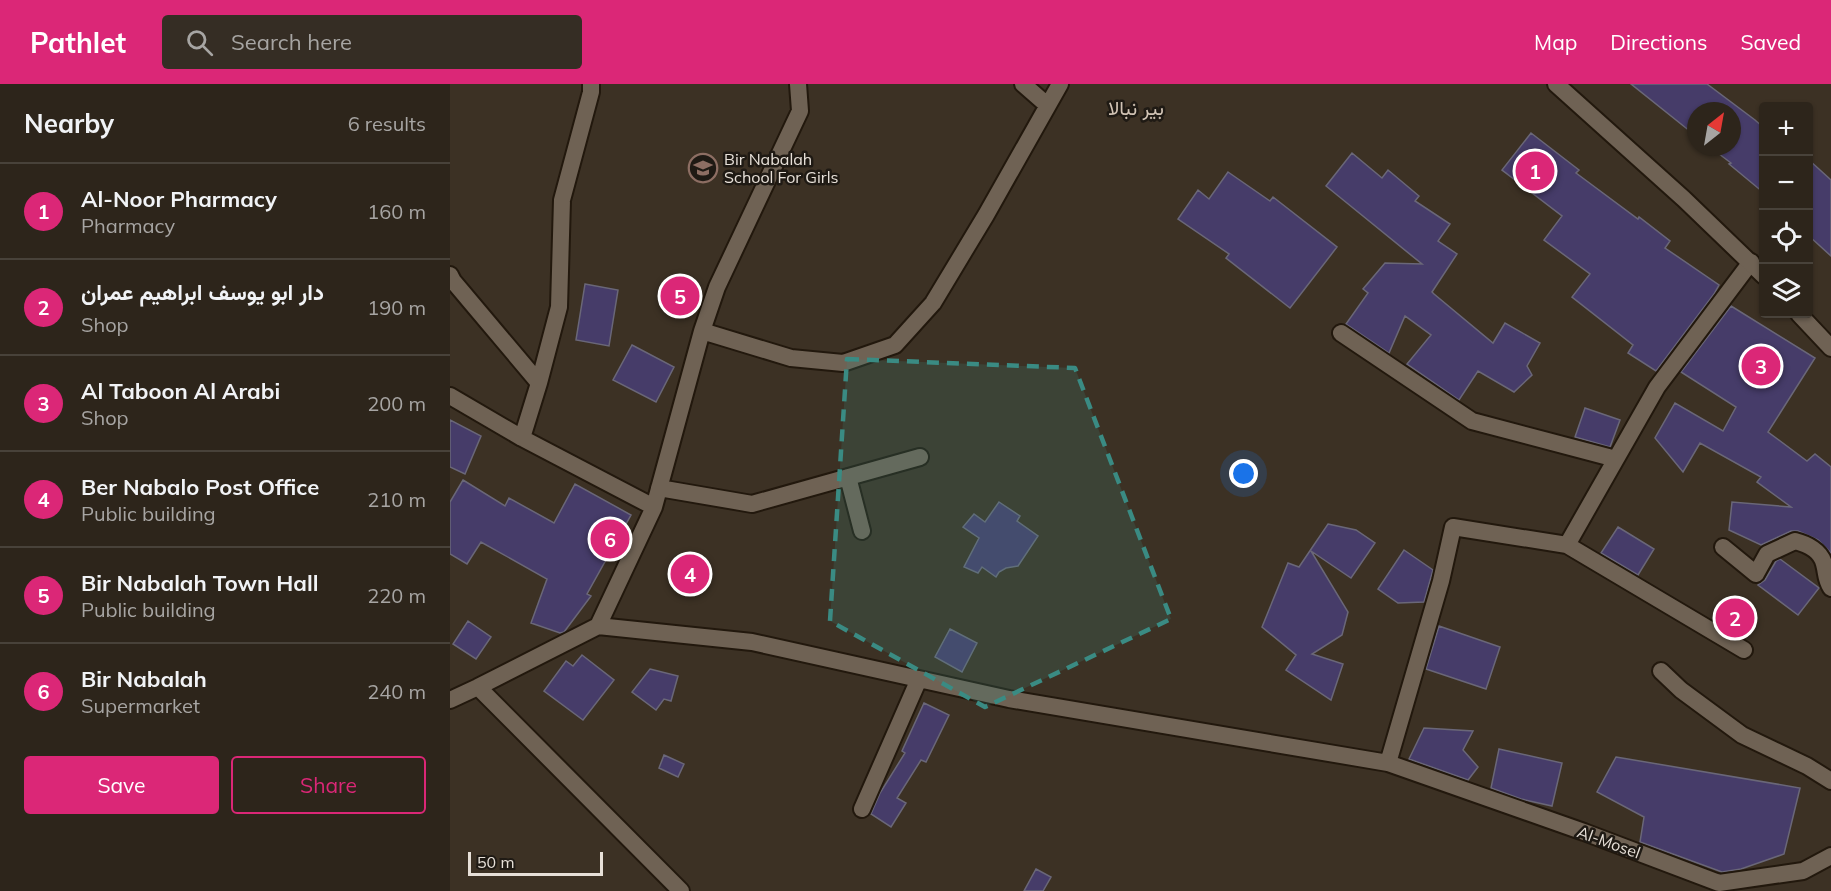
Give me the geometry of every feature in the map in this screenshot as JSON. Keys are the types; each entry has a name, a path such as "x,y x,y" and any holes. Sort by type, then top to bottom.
{"street":[{"path":"522,438 559,307 562,200 591,92 591,84"},
{"path":"450,700 598,626 654,507 702,331 717,287 800,111 798,84"},
{"path":"1023,84 1047,105"},
{"path":"702,331 791,358 843,363 895,345 933,303 1060,84"},
{"path":"1556,84 1759,271"},
{"path":"1567,545 1658,387 1751,262"},
{"path":"450,275 539,383"},
{"path":"1803,318 1831,348"},
{"path":"1341,333 1472,421 1616,459"},
{"path":"450,396 522,438 654,507"},
{"path":"659,488 752,504 920,457"},
{"path":"848,477 862,531"},
{"path":"1388,763 1441,581 1453,527 1567,545 1744,650"},
{"path":"1724,547 1756,574 1767,554 1795,540 1811,546 1824,562 1825,578 1831,588"},
{"name":"Al-Mosel","path":"598,626 752,642 1009,699 1388,763 1584,832 1718,887 1803,871 1831,856"},
{"path":"1661,671 1681,690 1742,735 1807,766 1831,781"},
{"path":"862,809 920,679"},
{"path":"478,687 681,891"}],"highlighted area":[{"path":"847,359 1075,368 1171,619 985,707 830,621"}],"building":[{"path":"1631,84 1707,84 1731,102 1687,102 1687,129"},
{"path":"1741,110 1759,124 1759,189 1729,164 1731,163 1722,156 1741,156"},
{"path":"1531,133 1579,170 1576,173 1670,241 1665,248 1719,285 1656,371 1628,353 1633,345 1572,297 1590,274 1544,240 1562,216 1502,170"},
{"path":"1352,153 1382,178 1388,170 1419,196 1415,201 1450,224 1438,241 1457,254 1432,292 1493,343 1505,323 1540,343 1527,366 1532,375 1514,392 1478,371 1459,400 1407,364 1431,335 1405,316 1389,353 1346,324 1368,293 1363,289 1385,263 1422,264 1326,186"},
{"path":"1813,164 1831,180 1831,256 1813,240"},
{"path":"1228,172 1270,201 1273,197 1337,247 1290,308 1226,258 1229,254 1178,219 1198,190 1209,199"},
{"path":"585,284 618,290 609,346 576,340"},
{"path":"1731,306 1815,358 1768,432 1807,461 1815,454 1831,467 1831,553 1818,540 1798,531 1791,531 1761,545 1729,530 1732,502 1791,507 1757,482 1761,477 1700,443 1683,472 1655,438 1675,403 1723,431 1736,407 1681,372"},
{"path":"632,345 674,367 656,402 613,380"},
{"path":"1585,408 1620,420 1610,447 1575,437"},
{"path":"450,420 481,436 465,474 450,467"},
{"path":"463,480 505,506 509,498 554,523 575,484 631,515 587,594 591,596 564,632 560,633 531,623 547,579 481,542 467,564 450,554 450,502"},
{"path":"999,502 1020,516 1017,521 1038,536 1018,566 1006,568 996,577 982,567 978,573 964,567 979,538 963,527 974,514 985,522"},
{"path":"1328,524 1356,530 1375,543 1351,578 1311,551 1348,612 1342,635 1312,654 1343,664 1331,700 1286,670 1296,655 1262,627 1288,563 1299,567"},
{"path":"1618,527 1654,549 1638,575 1601,553"},
{"path":"1404,550 1433,570 1424,602 1398,603 1378,589"},
{"path":"1780,559 1819,588 1798,615 1758,585 1765,580 1776,561"},
{"path":"468,621 491,637 476,659 453,644"},
{"path":"1439,626 1500,647 1486,689 1426,669"},
{"path":"950,629 977,643 962,672 935,657"},
{"path":"582,655 614,680 583,720 544,691 566,661 573,666"},
{"path":"650,669 678,676 671,701 664,699 656,710 632,692"},
{"path":"924,703 949,715 926,762 921,760 897,798 906,803 891,827 871,814 880,793 905,753 902,751"},
{"path":"1424,728 1473,731 1463,750 1478,767 1468,780 1409,759"},
{"path":"1499,749 1562,763 1552,806 1521,799 1491,788"},
{"path":"664,755 684,764 678,777 659,768"},
{"path":"1616,757 1800,788 1784,854 1741,869 1722,872 1640,842 1644,817 1597,792"},
{"path":"1036,869 1051,877 1043,891 1024,891"}],"place":[{"name":"Bir Nabalah School For Girls","path":"703,168"},
{"name":"Al-Noor Pharmacy","path":"1535,171"},
{"name":"Bir Nabalah Town Hall","path":"680,296"},
{"name":"Al Taboon Al Arabi","path":"1761,366"},
{"name":"Bir Nabalah","path":"610,539"},
{"name":"Ber Nabalo Post Office","path":"690,574"},
{"name":"دار ابو يوسف ابراهيم عمران","path":"1735,618"}],"district":[{"name":"بير نبالا","path":"1136,107"}]}
